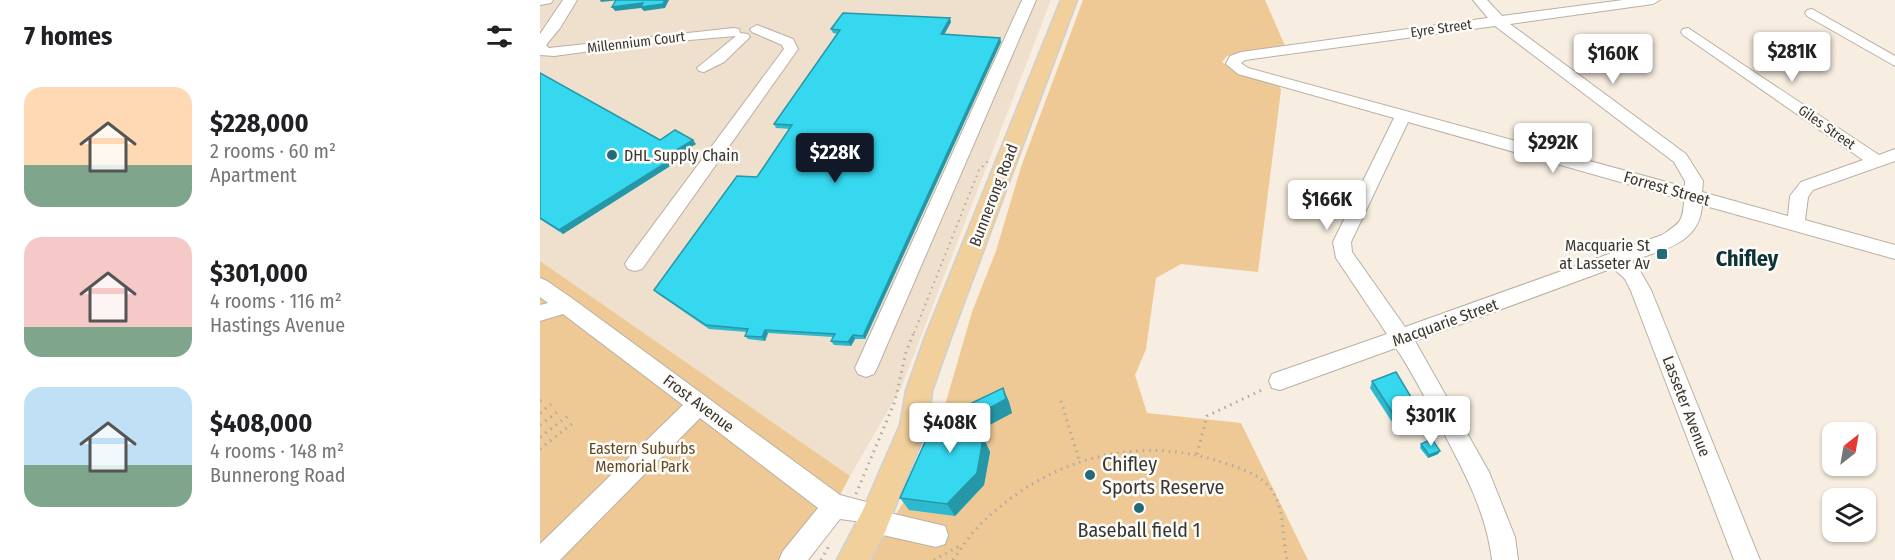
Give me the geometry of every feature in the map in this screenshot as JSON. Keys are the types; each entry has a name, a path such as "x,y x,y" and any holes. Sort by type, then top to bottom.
{"main road":[{"name":"Bunnerong Road","path":"852,527 897,424 919,391 1069,0"}],"street":[{"path":"540,1 546,0"},
{"name":"Millennium Court","path":"570,0 540,46 545,52 746,31 789,46 790,49 635,264"},
{"path":"866,368 1029,0"},
{"path":"1480,0 1498,20 1680,158 1692,175 1694,195"},
{"name":"Eyre Street","path":"1233,64 1235,59 1241,56 1653,0"},
{"path":"1812,13 1895,62"},
{"path":"704,68 719,59 746,31 781,24"},
{"name":"Giles Street","path":"1688,32 1876,161"},
{"name":"Forrest Street","path":"1233,64 1243,71 1895,252"},
{"path":"1403,115 1342,242 1343,253 1416,360 1481,480 1502,537 1505,560"},
{"path":"1796,224 1799,196 1807,186 1895,154"},
{"name":"Macquarie Street","path":"1280,381 1669,240 1682,232 1692,218 1694,195"},
{"name":"Lasseter Avenue","path":"1616,259 1632,274 1641,290 1747,560"},
{"name":"Frost Avenue","path":"540,286 699,404 852,527"},
{"path":"540,313 566,304"},
{"path":"542,560 699,404"},
{"path":"792,560 852,527 936,534"}],"path":[{"path":"821,560 852,527 895,401 906,352 979,170 991,158"},
{"path":"1197,454 1208,416 1280,381"},
{"path":"1061,401 1079,460"},
{"path":"540,413 551,404"},
{"path":"540,425 560,410"},
{"path":"540,437 568,416"},
{"path":"540,449 574,423"},
{"path":"953,560 963,543 1013,493 1079,460 1126,450 1169,449 1197,454 1238,469 1273,491 1287,560"},
{"path":"934,560 963,543"}],"shaded area":[{"path":"540,0 1051,0 901,388 850,476 540,261"}],"green space":[{"path":"1083,0 1265,0 1285,46 1227,56 1222,62 1233,70 1279,84 1281,90 1258,272 1181,264 1156,278 1146,349 1135,375 1147,413 1241,423 1308,560 867,560 903,503 937,421 941,419 972,312 996,251 1021,167"},
{"name":"Eastern Suburbs Memorial Park","path":"540,261 850,476 806,560 540,560"}],"building":[{"path":"616,0 665,0 663,4 641,7 643,3 612,7"},
{"path":"843,13 950,18 941,34 1000,38 863,336 853,335 848,342 831,341 835,334 765,330 762,337 745,336 748,329 706,325 654,290 737,176 757,177 792,125 774,124 840,30 831,29"},
{"name":"DHL Supply Chain","path":"540,73 660,140 675,130 693,140 678,149 683,152 559,230 540,218"},
{"path":"1396,372 1417,407 1394,415 1372,381"},
{"path":"1003,388 1006,399 973,417 983,439 977,473 947,504 900,498 938,413 949,414"},
{"path":"1432,439 1440,451 1429,455 1421,444"}],"place":[{"name":"DHL Supply Chain","path":"612,155"},
{"name":"Macquarie St at Lasseter Av","path":"1662,254"},
{"name":"Chifley Sports Reserve","path":"1090,475"},
{"name":"Baseball field 1","path":"1139,508"}],"district":[{"name":"Chifley","path":"1747,258"}]}
